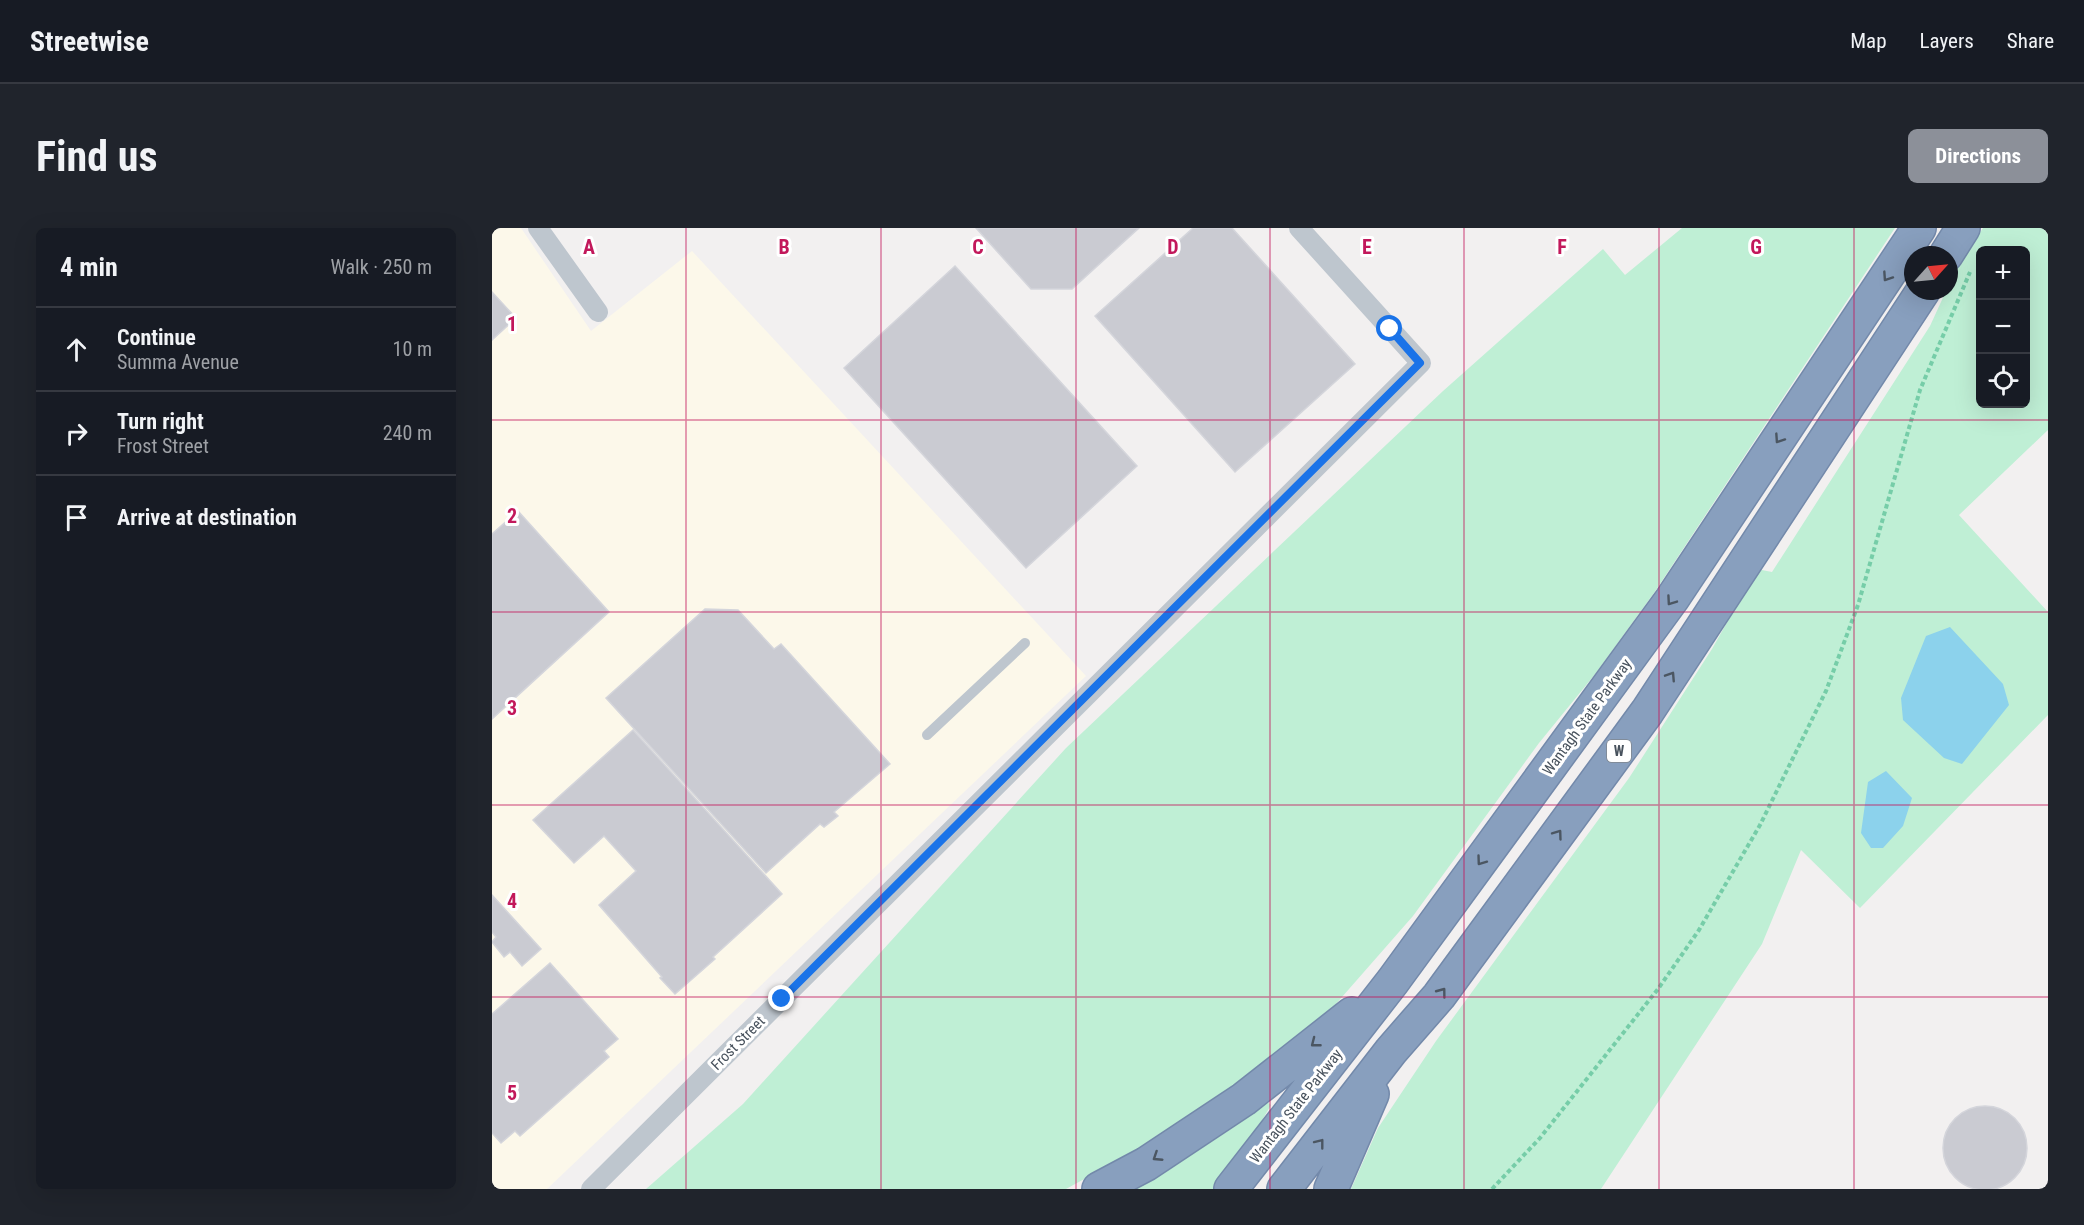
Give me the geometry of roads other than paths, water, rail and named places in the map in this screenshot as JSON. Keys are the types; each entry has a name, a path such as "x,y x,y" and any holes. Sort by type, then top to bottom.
{"highway":[{"name":"Wantagh State Parkway","path":"1231,1189 1394,981 1672,599 1919,228"},
{"path":"1958,262 1963,228"},
{"name":"W","path":"1284,1189 1391,1051 1439,996 1647,712 1917,300"},
{"path":"1099,1189 1146,1164 1244,1099 1394,981"},
{"path":"1331,1189 1391,1051"}],"street":[{"path":"538,228 598,312"},
{"name":"Frost Street","path":"591,1189 1420,363 1299,228"}],"lane":[{"path":"927,735 1025,643"}],"water":[{"path":"1950,627 2003,684 2009,705 1962,764 1944,758 1903,720 1901,698 1926,636"},
{"path":"1886,771 1912,798 1903,826 1883,848 1871,848 1861,833 1868,782"}]}
